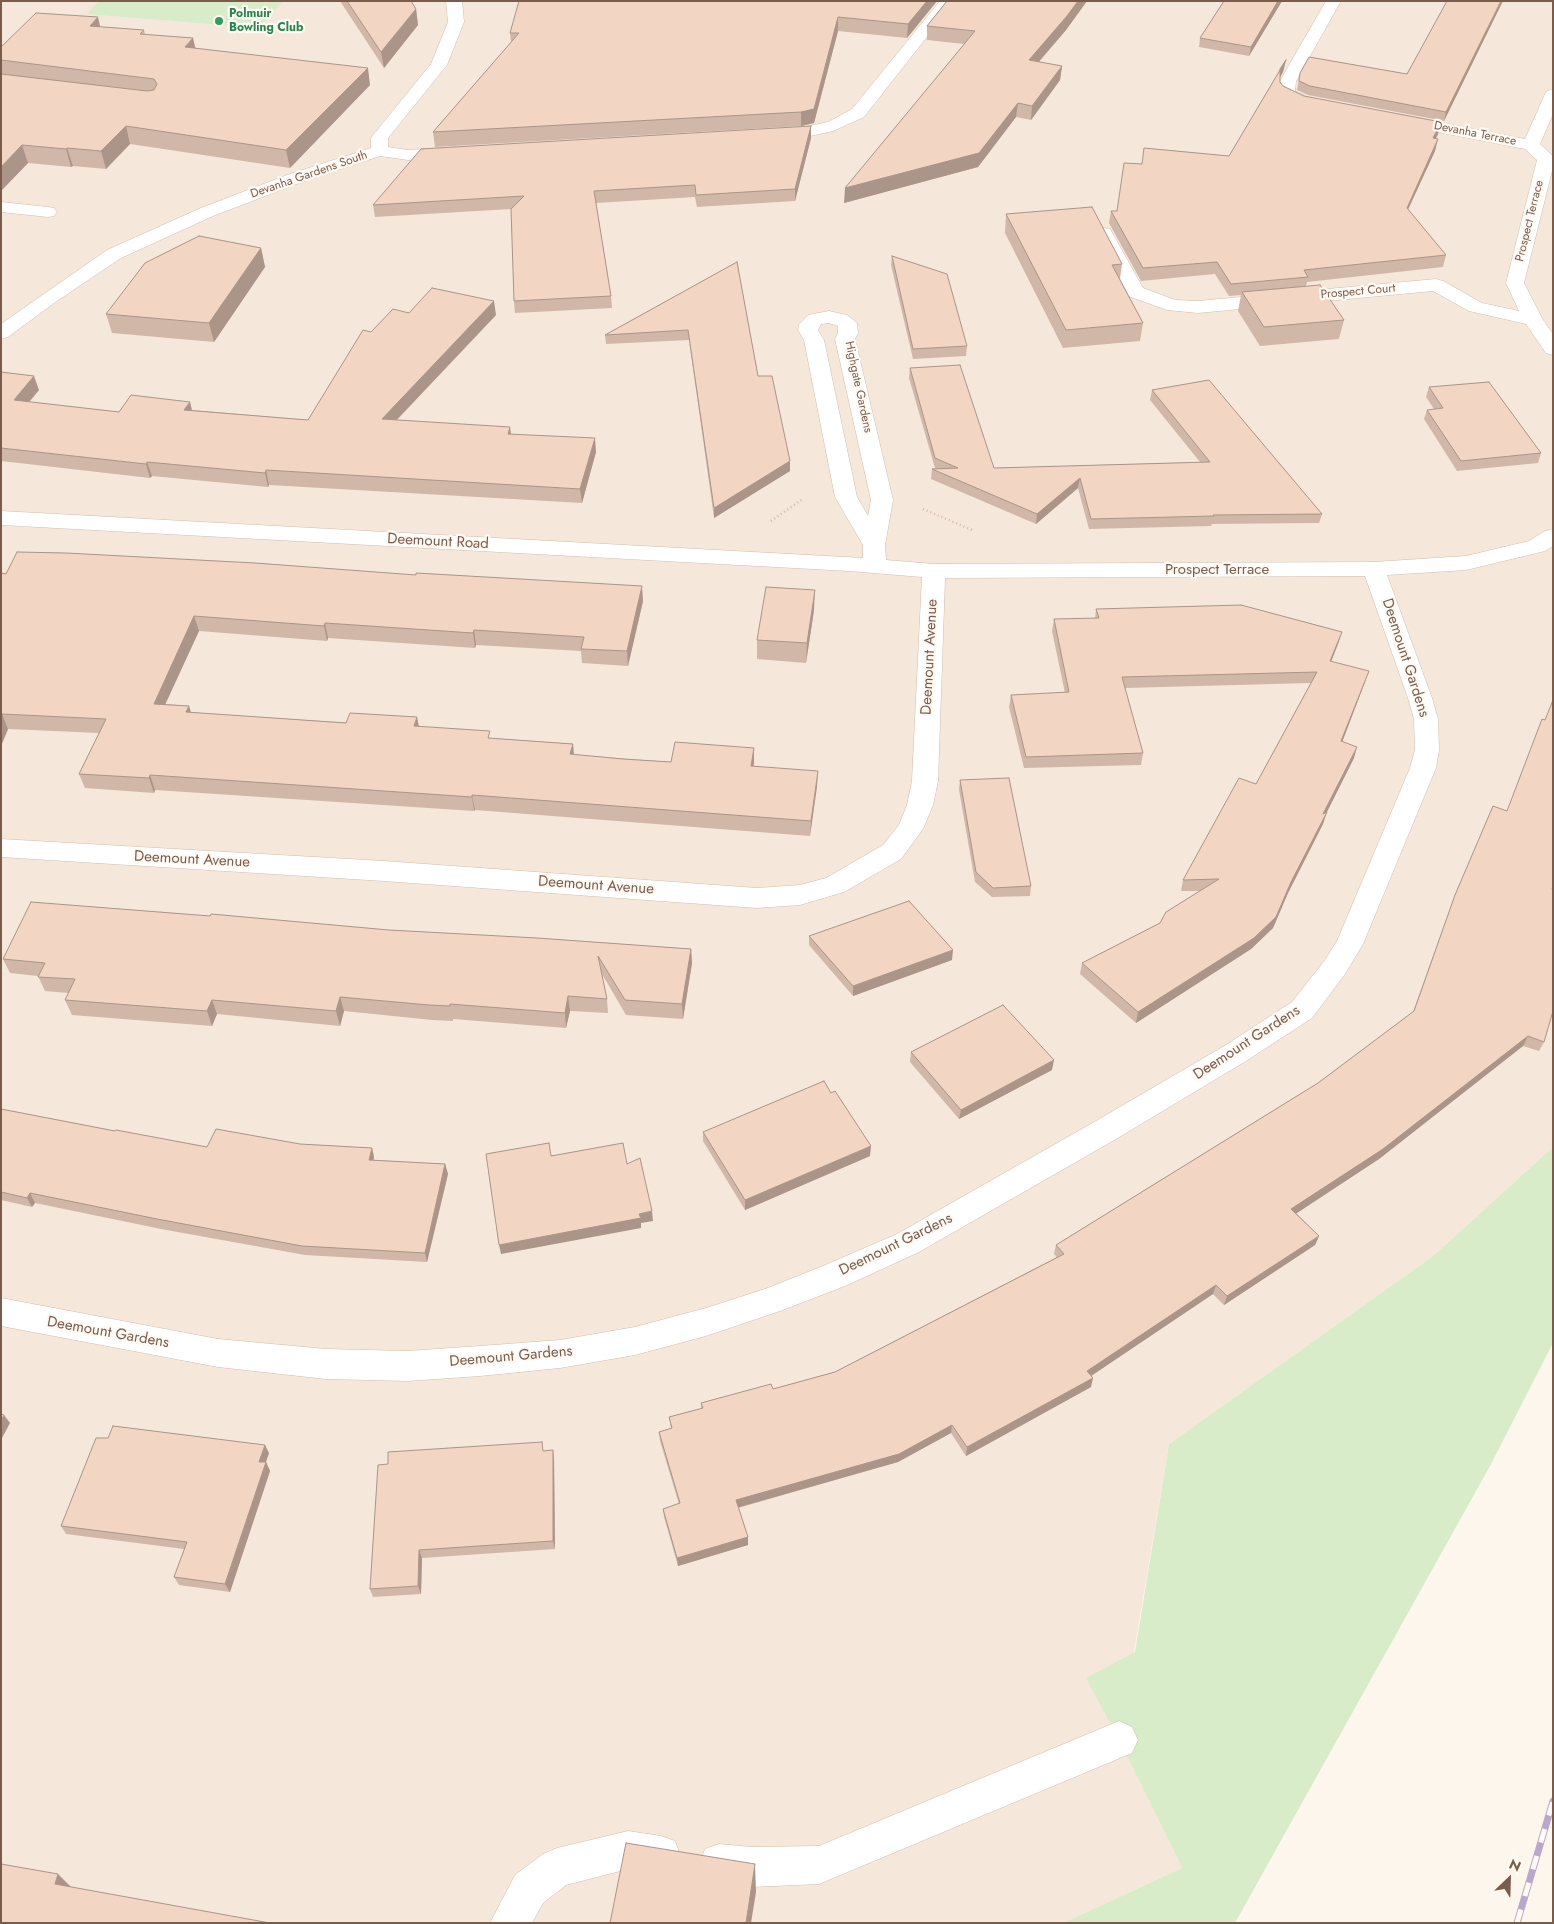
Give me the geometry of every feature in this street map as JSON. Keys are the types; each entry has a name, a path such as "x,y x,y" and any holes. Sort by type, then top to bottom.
{"street":[{"path":"379,151 380,138 439,65 456,22 454,1"},
{"path":"761,135 801,133 833,126 858,113 948,1"},
{"path":"1330,106 1302,101 1287,93 1288,81 1334,1"},
{"path":"1531,145 1553,94"},
{"name":"Devanha Terrace","path":"1388,118 1531,145"},
{"name":"Prospect Terrace","path":"1531,145 1546,159 1515,283 1533,320 1553,349"},
{"name":"Devanha Gardens South","path":"1,333 114,254 216,208 293,179 379,151 408,155 467,152"},
{"path":"1,207 48,212"},
{"name":"Prospect Court","path":"1100,225 1135,292 1174,306 1198,307 1436,285 1476,308 1533,320"},
{"name":"Highgate Gardens","path":"815,318 840,318 847,323 848,333 845,339 882,500 875,556 846,497 814,340 808,330 809,324 815,318"},
{"name":"Deemount Road","path":"1,518 751,559 875,556"},
{"name":"Prospect Terrace","path":"875,556 934,571 1374,569 1466,563 1537,546 1553,536"},
{"name":"Deemount Gardens","path":"1,1312 218,1353 326,1364 408,1366 490,1360 569,1353 635,1341 706,1322 769,1301 834,1276 908,1243 1236,1053 1302,1010 1335,967 1349,944 1364,910 1423,768 1427,750 1426,718 1374,569"},
{"name":"Deemount Avenue","path":"1,848 394,872 756,898 800,896 835,885 892,852 910,829 920,805 925,781 934,571"},
{"path":"510,1923 530,1889 557,1868 628,1850 751,1867 819,1865 1119,1740"}],"path":[{"path":"751,559 752,533 808,496 846,497"},
{"path":"882,500 900,498 994,540 996,571"}],"shaded area":[{"path":"1,1 1553,1 1553,1147 1433,1256 1169,1444 1119,1740 1182,1868 1063,1923 1,1923"}],"green space":[{"name":"Polmuir Bowling Club","path":"99,1 283,1 259,28 87,14"},
{"path":"1553,1147 1553,1343 1490,1466 1235,1923 1063,1923 1182,1868 1086,1678 1135,1652 1169,1444 1433,1256"}],"building":[{"path":"347,1 411,1 416,9 381,52"},
{"path":"519,1 927,1 908,24 838,17 814,109 801,112 433,132 519,33 510,33"},
{"path":"947,1 1078,1 1029,60 1062,66 1032,106 1018,103 979,153 845,188 975,31 927,26"},
{"path":"1224,1 1278,1 1251,47 1200,38"},
{"path":"1447,1 1501,1 1446,112 1310,86 1299,81 1300,73 1309,57 1407,74"},
{"path":"36,13 98,17 90,26 144,30 140,34 193,38 185,47 368,68 286,150 126,126 101,151 22,145 1,167 1,74 147,91 154,90 157,84 154,79 1,60 1,47"},
{"path":"1280,70 1280,82 1283,86 1304,96 1441,122 1433,138 1438,139 1407,208 1446,255 1304,270 1308,277 1231,284 1217,262 1143,268 1111,211 1117,211 1124,163 1142,164 1144,148 1229,156"},
{"path":"811,126 795,189 696,195 695,185 594,191 611,296 514,301 511,209 524,196 373,205 421,149"},
{"path":"1092,207 1122,264 1112,265 1143,323 1066,330 1006,214"},
{"path":"199,236 261,248 209,323 106,314 145,263"},
{"path":"892,256 947,274 967,346 913,349"},
{"path":"737,262 758,376 772,376 790,461 714,508 688,330 605,335"},
{"path":"1320,285 1344,320 1264,327 1242,292"},
{"path":"432,288 494,301 382,419 510,427 508,434 595,438 580,489 266,470 265,473 147,462 146,464 1,448 1,372 34,376 14,400 119,412 131,395 190,402 184,410 308,420 363,330 371,332 393,309 409,313"},
{"path":"960,365 994,468 1210,462 1152,390 1209,380 1322,514 1091,519 1080,478 1037,514 932,469 958,468 935,458 910,368"},
{"path":"1489,382 1541,453 1461,461 1427,410 1443,408 1429,387"},
{"path":"17,552 255,563 416,575 416,573 642,586 627,651 581,649 584,637 474,630 473,633 325,623 324,626 194,616 154,704 189,706 186,712 346,723 350,713 417,717 414,726 490,731 488,738 573,744 570,754 623,759 671,762 675,742 754,748 751,766 818,771 811,821 472,795 472,797 150,775 149,778 79,774 106,719 2,714 1,716 1,573 6,574"},
{"path":"766,587 815,590 807,643 757,640"},
{"path":"1241,605 1342,632 1330,661 1369,671 1341,741 1357,747 1323,814 1327,812 1291,882 1276,917 1254,938 1138,1012 1082,963 1160,923 1166,912 1219,879 1183,880 1239,778 1256,784 1317,672 1122,677 1143,753 1026,757 1011,695 1069,692 1054,619 1099,618 1096,609"},
{"path":"1553,700 1553,1011 1544,1042 1528,1036 1383,1149 1291,1209 1319,1236 1227,1296 1216,1285 1087,1371 1093,1378 967,1447 952,1425 899,1454 736,1500 748,1537 677,1558 663,1509 680,1503 659,1432 672,1428 669,1417 703,1408 701,1403 771,1384 773,1389 835,1372 1064,1254 1056,1245 1318,1083 1414,1011 1455,895 1493,806 1507,811 1542,719 1545,720"},
{"path":"1009,778 1031,886 993,888 976,872 960,780"},
{"path":"909,901 953,950 853,986 809,936"},
{"path":"31,902 210,916 211,914 389,930 691,949 682,1004 625,1000 598,956 607,999 568,996 565,1013 450,1004 450,1006 429,1005 340,997 336,1011 212,1000 207,1011 65,1000 75,979 38,977 45,963 3,959"},
{"path":"1003,1005 1054,1060 961,1110 911,1052"},
{"path":"824,1081 831,1093 835,1091 871,1146 745,1200 703,1132"},
{"path":"1,1109 207,1147 216,1129 300,1144 372,1148 369,1160 445,1164 425,1253 302,1246 30,1193 27,1198 1,1192"},
{"path":"549,1143 551,1156 623,1143 627,1164 640,1158 652,1211 639,1214 641,1218 499,1245 486,1154"},
{"path":"113,1426 265,1445 259,1462 266,1462 225,1584 174,1577 187,1542 61,1526 96,1438 108,1438"},
{"path":"542,1442 543,1451 553,1450 553,1541 419,1550 418,1586 370,1589 378,1465 388,1464 388,1452"},
{"path":"626,1843 755,1864 746,1923 610,1923"},
{"path":"1,1864 58,1874 55,1884 270,1923 1,1923"}],"railway":[{"path":"1517,1923 1553,1801"}],"place":[{"name":"Polmuir Bowling Club","path":"219,21"}]}
